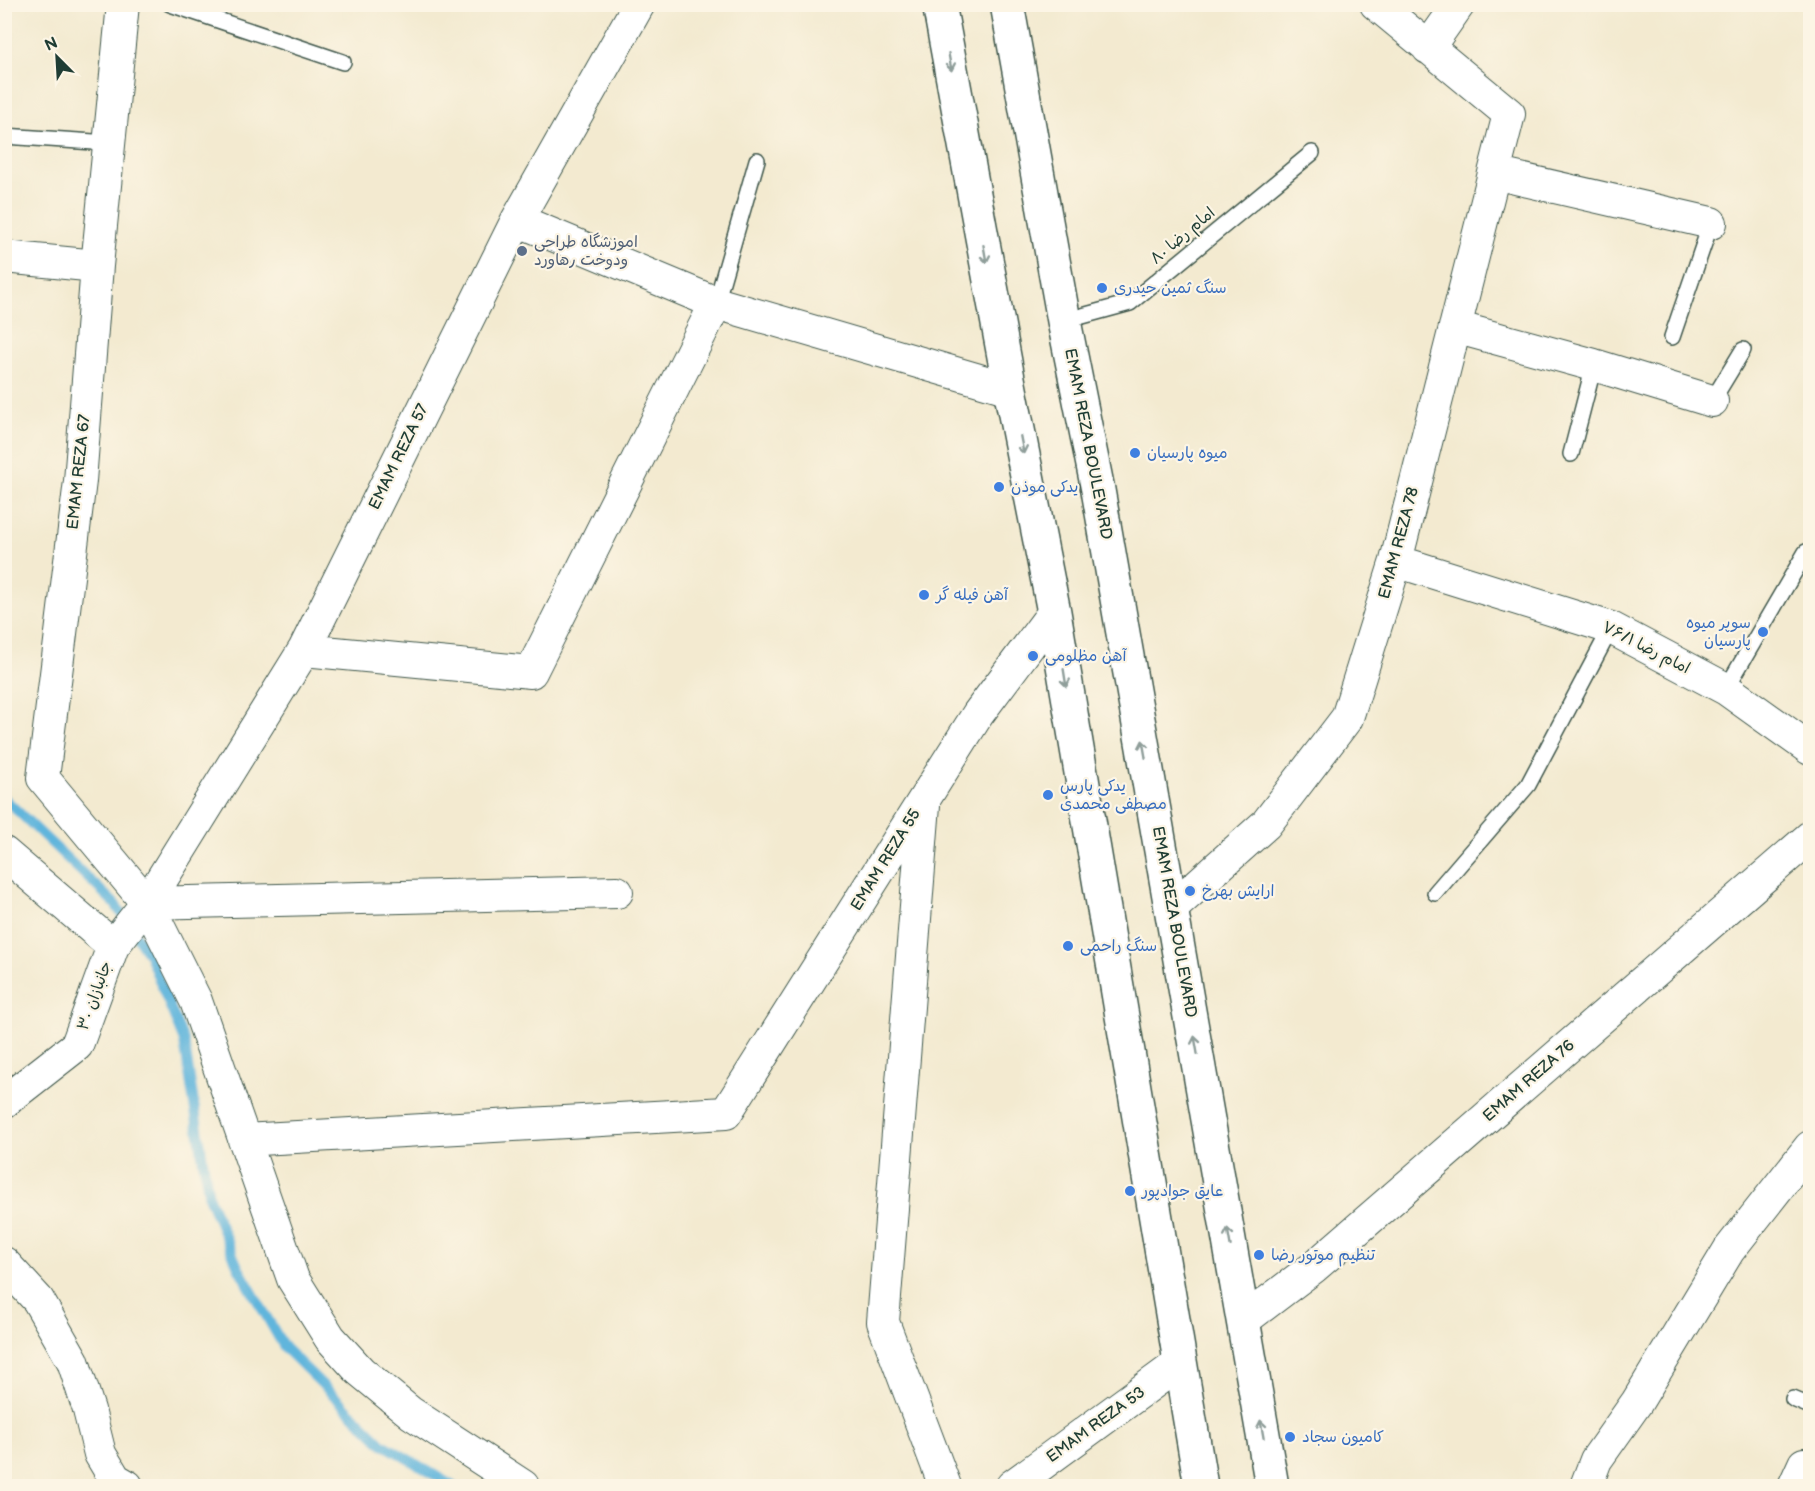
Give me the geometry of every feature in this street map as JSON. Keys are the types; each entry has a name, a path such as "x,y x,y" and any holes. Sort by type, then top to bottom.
{"main road":[{"path":"939,4 1054,612 1201,1486"},
{"name":"EMAM REZA BOULEVARD","path":"1007,4 1064,321 1098,490 1272,1486"}],"street":[{"name":"EMAM REZA 67","path":"123,4 97,266 80,481 43,778 147,903 196,1001 293,1279 330,1338 360,1371 411,1413 524,1486"},
{"name":"EMAM REZA 57","path":"147,903 304,650 517,220 639,4"},
{"path":"1376,4 1428,48 1459,4"},
{"name":"EMAM REZA 78","path":"1172,908 1266,824 1347,718 1396,561 1509,114 1428,48"},
{"path":"1494,173 1711,223"},
{"path":"517,220 716,303 1010,389"},
{"path":"4,257 97,266"},
{"path":"304,650 531,672 716,303"},
{"path":"1455,327 1594,365 1712,401"},
{"name":"امام رضا ۷۶/۱","path":"1396,561 1611,628 1725,690 1810,749"},
{"name":"EMAM REZA 55","path":"244,1140 726,1113 978,714 1054,612"},
{"path":"925,799 883,1322 945,1486"},
{"name":"EMAM REZA 76","path":"1244,1320 1314,1268 1810,837"},
{"path":"4,854 113,946"},
{"path":"147,903 616,892"},
{"name":"جانبازان ۳۰","path":"4,1102 77,1045 113,946 147,903"},
{"path":"1586,1486 1596,1460 1637,1402 1729,1250 1810,1148"},
{"path":"8,1272 38,1300 73,1361 100,1454 119,1484"},
{"name":"EMAM REZA 53","path":"1012,1486 1180,1363"}],"lane":[{"path":"170,4 343,62"},
{"path":"4,136 109,143"},
{"name":"امام رضا ۸۰","path":"1064,321 1130,303 1312,153"},
{"path":"716,303 757,160"},
{"path":"1672,337 1711,223"},
{"path":"1712,401 1743,350"},
{"path":"1571,454 1594,365"},
{"path":"1725,690 1806,552"},
{"path":"1435,893 1528,785 1611,628"},
{"path":"1793,1399 1810,1406"}],"waterway":[{"path":"4,798 115,904 149,955 184,1041 209,1198 238,1267 284,1347 383,1444 453,1486"}],"place":[{"name":"اموزشگاه طراحی ودوخت رهاورد","path":"522,251"},
{"name":"سنگ ثمین حیدری","path":"1102,288"},
{"name":"میوه پارسیان","path":"1135,453"},
{"name":"یدکی موذن","path":"999,487"},
{"name":"آهن فیله گر","path":"924,595"},
{"name":"سوپر میوه پارسیان","path":"1763,632"},
{"name":"آهن مظلومی","path":"1033,656"},
{"name":"یدکی پارس مصطفی محمدی","path":"1048,795"},
{"name":"ارایش بهرخ","path":"1190,891"},
{"name":"سنگ راحمی","path":"1068,946"},
{"name":"عایق جوادپور","path":"1130,1191"},
{"name":"تنظیم موتور رضا","path":"1259,1255"},
{"name":"کامیون سجاد","path":"1290,1437"}]}
